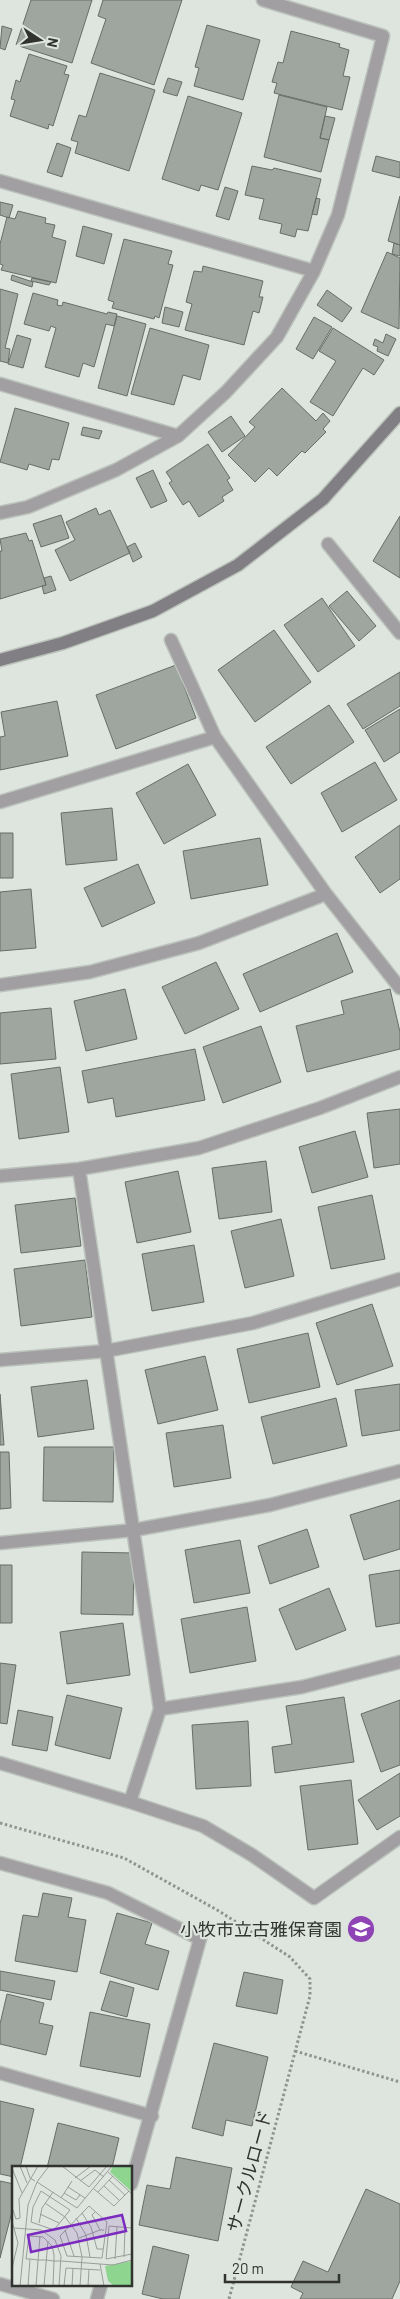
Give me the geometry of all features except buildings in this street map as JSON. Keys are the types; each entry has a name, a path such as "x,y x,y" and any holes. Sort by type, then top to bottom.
{"street":[{"path":"0,513 28,507 116,470 178,436 226,392 277,337 314,271 338,215 383,36 263,0"},
{"path":"0,181 314,271"},
{"path":"0,384 178,436"},
{"path":"0,660 63,644 153,610 238,565 323,499 400,413"},
{"path":"328,544 400,633"},
{"path":"171,640 215,737 326,894 400,988"},
{"path":"0,802 215,737"},
{"path":"0,985 90,972 200,943 326,894"},
{"path":"0,1176 79,1169 199,1148 320,1108 400,1077"},
{"path":"79,1169 160,1708 130,1802"},
{"path":"0,1360 106,1351 253,1323 400,1278"},
{"path":"0,1543 134,1530 270,1505 400,1470"},
{"path":"160,1708 302,1687 400,1662"},
{"path":"0,1763 203,1826 252,1855 314,1898 400,1837"},
{"path":"0,1863 108,1893 200,1939 152,2116 132,2181"},
{"path":"0,2073 152,2116"},
{"path":"0,2284 53,2299"},
{"path":"97,2299 101,2286"}],"path":[{"name":"サークルロード","path":"229,2299 295,2051 400,2082"}],"place":[{"name":"小牧市立古雅保育園","path":"361,1929"}]}
